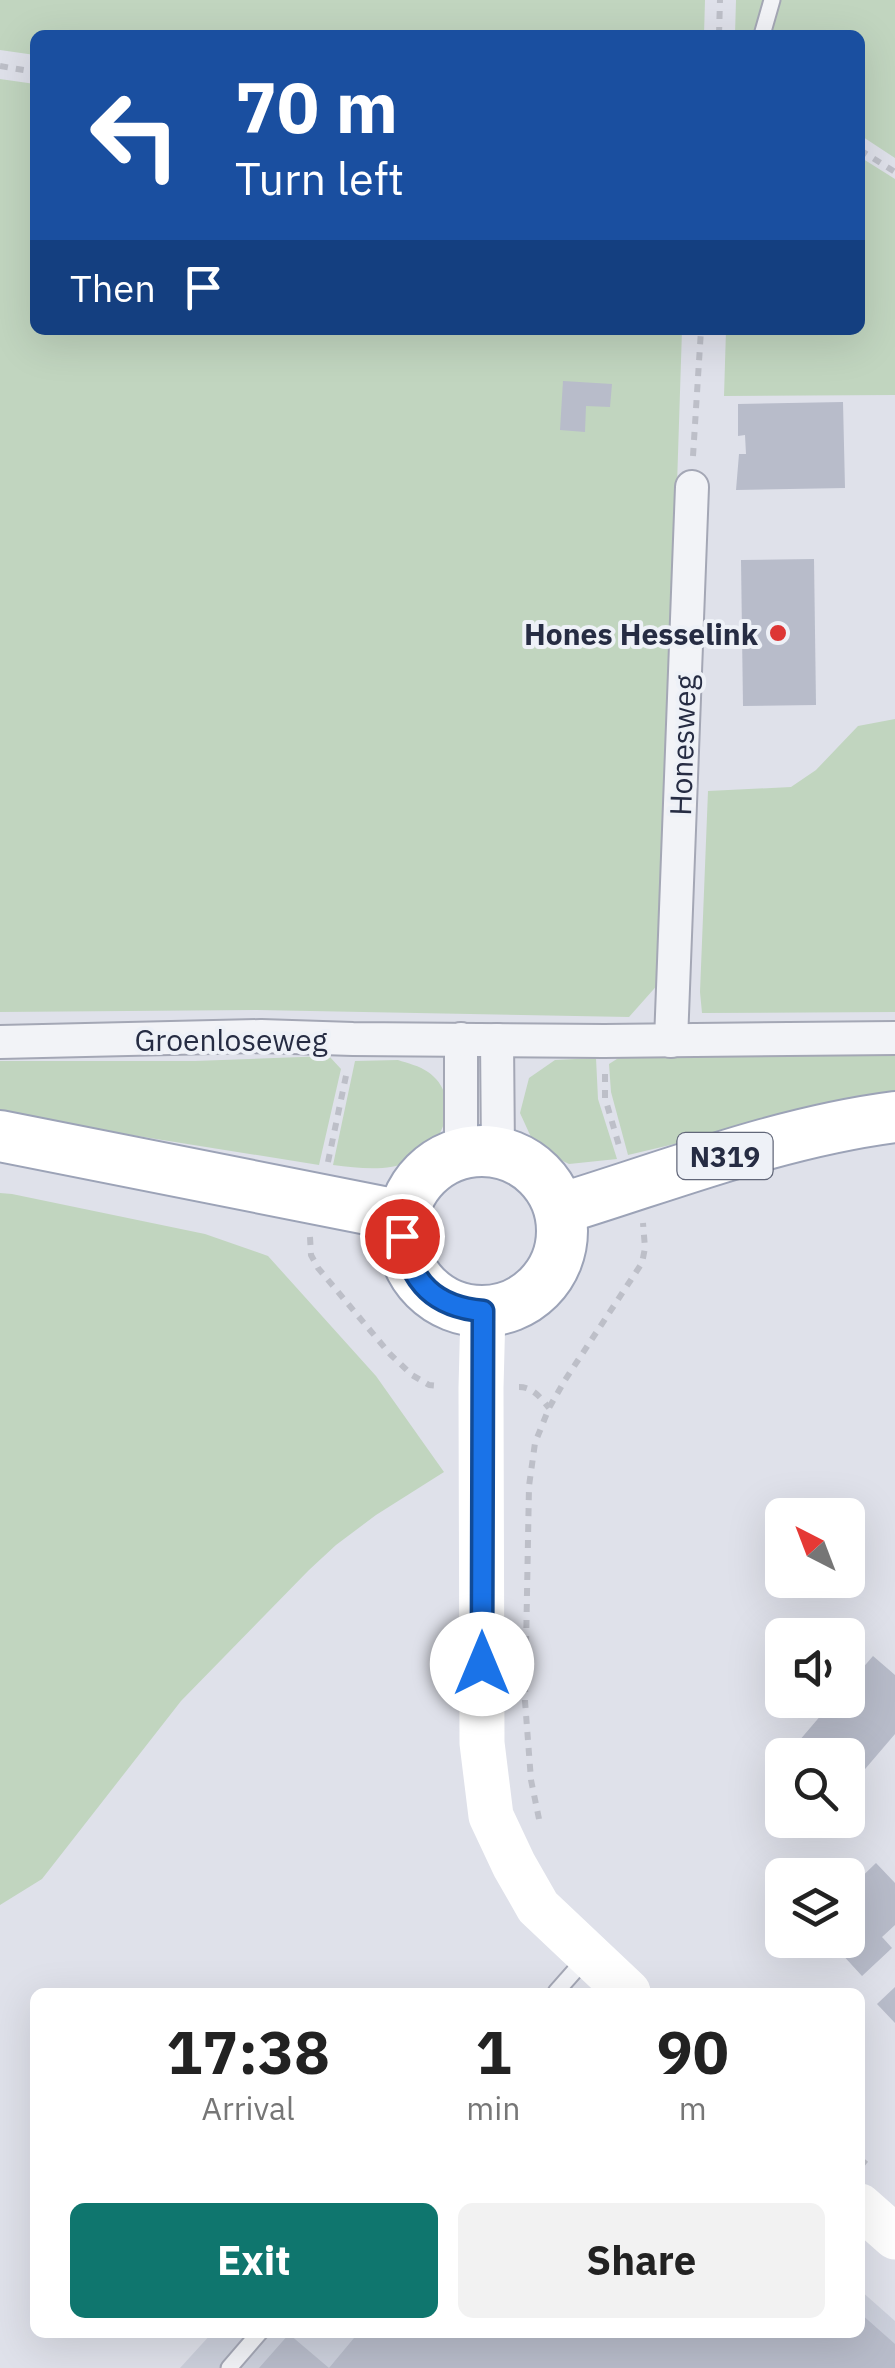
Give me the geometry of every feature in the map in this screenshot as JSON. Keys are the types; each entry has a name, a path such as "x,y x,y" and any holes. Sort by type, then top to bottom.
{"main road":[{"name":"N319","path":"560,1209 743,1150 855,1122 895,1117"},
{"path":"0,1136 403,1216"},
{"path":"480,1152 515,1157 530,1166 553,1192 560,1209 560,1250 552,1270 540,1287 504,1308 463,1309 444,1302 421,1282 406,1256 403,1216 410,1194 440,1162 480,1152"}],"street":[{"name":"Honesweg","path":"671,1040 692,487"},
{"name":"Groenloseweg","path":"0,1042 260,1036 353,1040 895,1038"},
{"path":"461,1040 480,1152"},
{"path":"480,1152 497,1040"},
{"path":"483,1311 482,1743 491,1816 538,1906 624,1988"},
{"path":"865,2210 895,2237"}],"lane":[{"path":"763,30 772,0"},
{"path":"559,1988 588,1955"},
{"path":"230,2368 255,2338"}],"path":[{"path":"719,30 720,0"},
{"path":"0,66 30,71"},
{"path":"865,153 895,172"},
{"path":"692,487 701,335"},
{"path":"353,1040 310,1238 311,1255 412,1376 429,1385 526,1387 550,1408 535,1443 530,1486 526,1651 530,1780 541,1831"}],"shaded area":[{"path":"865,2294 895,2321 895,2368 180,2368 207,2338 865,2338"}],"green space":[{"path":"0,0 705,0 704,30 30,30 30,54 0,50"},
{"path":"736,0 895,0 895,158 865,138 865,30 735,30"},
{"path":"0,79 30,83 30,335 682,335 661,981 629,1017 257,1010 0,1012"},
{"path":"865,160 895,179 895,395 724,396 726,335 865,335"},
{"path":"895,719 895,1012 702,1013 708,791 791,787 816,770 858,726"},
{"path":"895,1052 895,1097 847,1103 628,1155 611,1092 609,1064 620,1057"},
{"path":"329,1056 341,1069 319,1165 0,1114 0,1061"},
{"path":"596,1058 598,1099 617,1159 569,1164 536,1148 520,1113 529,1078 555,1060"},
{"path":"398,1060 425,1070 438,1082 447,1107 440,1133 423,1154 392,1167 333,1165 355,1061"},
{"path":"0,1193 205,1234 268,1256 376,1376 444,1472 376,1515 309,1570 181,1701 42,1879 0,1905"}],"building":[{"path":"563,381 612,384 610,407 586,406 585,432 560,430"},
{"path":"843,402 845,488 736,490 739,454 746,454 745,435 738,436 738,404"},
{"name":"Hones Hesselink","path":"814,559 816,705 743,706 741,560"},
{"path":"873,1656 895,1675 895,1734 865,1769 865,1738 802,1738 819,1718 865,1718 865,1665"},
{"path":"876,1863 895,1883 895,1925 882,1937 892,1948 862,1976 846,1958 865,1958 865,1874"},
{"path":"895,1987 895,2023 877,2004"},
{"path":"865,2317 895,2344 895,2368 329,2368 354,2338 865,2338"},
{"path":"285,2338 294,2338 329,2368 259,2368"}],"place":[{"name":"Hones Hesselink","path":"778,633"}],"route":[{"path":"402,1236 414,1274 428,1290 444,1302 483,1311 482,1664"}]}
